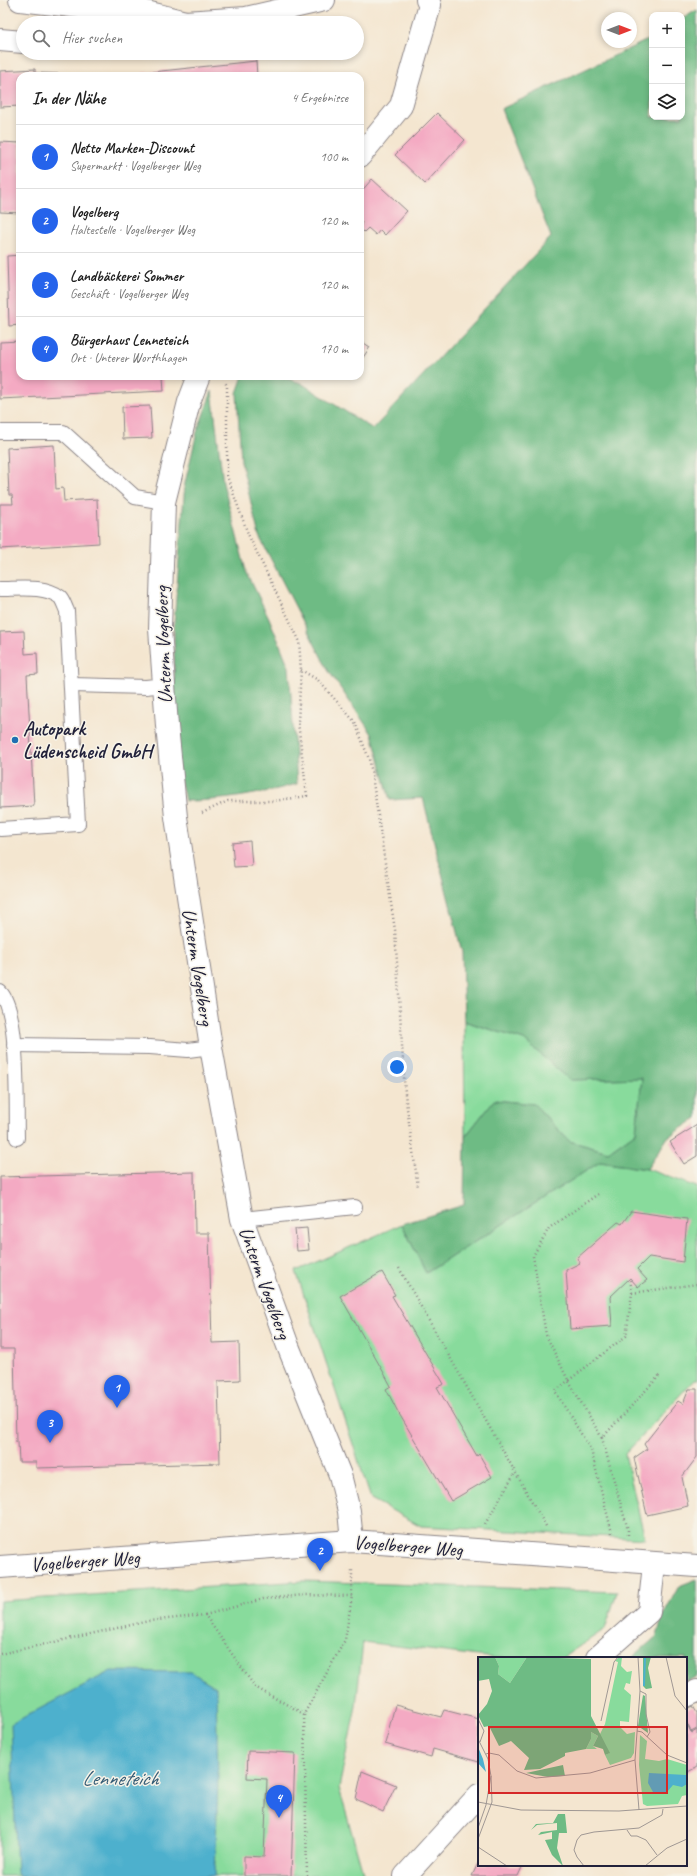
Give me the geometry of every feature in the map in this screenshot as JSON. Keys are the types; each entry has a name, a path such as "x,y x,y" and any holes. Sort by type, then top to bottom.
{"street":[{"path":"20,0 89,8 138,10 161,16"},
{"path":"255,16 324,0"},
{"path":"364,151 401,106 430,5 427,0"},
{"path":"0,40 16,41"},
{"name":"Unterm Vogelberg","path":"197,380 189,402 164,502 160,629 176,817 210,1046 242,1219 288,1346 340,1475 349,1511 352,1541"},
{"name":"Vogelberger Weg","path":"0,1567 352,1541 563,1558 697,1566"},
{"path":"598,1657 649,1612 654,1564"},
{"path":"687,1696 697,1691"},
{"path":"405,1876 478,1796"}],"lane":[{"path":"0,432 63,432 135,497 164,502"},
{"path":"0,589 49,591 61,598 67,611 78,824 0,829"},
{"path":"72,685 146,687 164,685"},
{"path":"0,992 4,996 13,1024 17,1138"},
{"path":"14,1045 150,1047 188,1050 210,1046"},
{"path":"242,1219 355,1207"}],"path":[{"path":"176,817 199,814 228,801 274,800 307,796 298,722 300,670 299,640 248,534 227,476 227,386 224,380"},
{"path":"300,670 318,680 355,722 370,762 395,930 405,1094 418,1187"},
{"path":"598,1194 548,1228 533,1256 546,1335 568,1380 602,1438 628,1530 620,1562"},
{"path":"399,1268 563,1558"},
{"path":"620,1562 591,1450 555,1391 626,1336 632,1292 630,1278"},
{"path":"632,1292 697,1284"},
{"path":"602,1438 660,1375"},
{"path":"469,1550 515,1473"},
{"path":"307,1876 304,1714 344,1640 352,1596 352,1541"},
{"path":"0,1654 149,1621 205,1615 263,1599 304,1595 352,1596"},
{"path":"205,1615 254,1688 304,1714"}],"green space":[{"path":"697,10 697,1118 668,1137 647,1169 600,1162 426,1273 402,1224 464,1205 465,1137 494,1100 534,1104 569,1141 608,1152 636,1132 642,1078 570,1080 524,1040 464,1021 462,952 423,798 390,800 372,734 328,670 259,536 241,461 237,393 242,380 292,380 301,383 373,429 551,237 501,109 631,48 637,48 637,45 649,39 649,120 685,120 685,17"},
{"path":"212,391 223,483 246,571 269,618 289,667 297,784 242,796 214,800 185,801 175,755 174,624 185,483 197,432"},
{"path":"464,1021 524,1040 570,1080 642,1078 636,1132 608,1152 569,1141 534,1104 494,1100 465,1137"},
{"path":"600,1162 647,1169 697,1187 697,1380 694,1380 625,1454 645,1539 421,1526 371,1499 296,1271 402,1224 426,1273"},
{"path":"697,1579 697,1676 687,1681 687,1657 634,1657 657,1636 663,1615 679,1586"},
{"path":"303,1581 617,1592 605,1629 563,1657 487,1657 363,1642 356,1706 339,1788 364,1876 0,1876 0,1601"}],"water":[{"name":"Lenneteich","path":"111,1671 191,1672 216,1687 218,1779 215,1876 20,1876 17,1874 11,1724"}],"building":[{"path":"256,61 257,72 152,72"},
{"path":"35,69 35,72 16,72 16,106 0,107 0,71"},
{"path":"437,113 465,140 425,184 395,155"},
{"path":"0,142 16,143 16,213 0,212"},
{"path":"372,179 407,211 385,235 380,230 376,235 368,228 364,232 364,188"},
{"path":"16,255 16,325 9,326 7,256"},
{"path":"16,341 16,380 163,380 164,391 0,399 0,342"},
{"path":"364,343 370,347 364,356"},
{"path":"150,406 152,438 123,439 122,407"},
{"path":"54,445 56,489 63,488 64,501 97,499 99,543 0,549 0,504 13,504 12,495 9,495 7,448"},
{"name":"Autopark Lüdenscheid GmbH","path":"24,631 25,654 37,653 38,674 27,675 34,806 0,808 0,632"},
{"path":"250,841 252,866 234,867 232,843"},
{"path":"697,1125 697,1156 684,1164 670,1142"},
{"path":"194,1172 195,1233 209,1233 212,1343 239,1342 240,1380 218,1381 220,1463 36,1468 36,1462 19,1462 18,1442 16,1442 14,1349 0,1349 0,1177"},
{"path":"631,1211 687,1219 683,1262 649,1257 637,1269 647,1280 638,1287 630,1278 610,1297 612,1326 570,1329 566,1270 580,1263 577,1258 618,1222 622,1224"},
{"path":"307,1228 309,1250 297,1251 295,1229"},
{"path":"382,1272 395,1295 392,1296 444,1384 437,1387 477,1456 479,1454 492,1477 451,1501 398,1412 386,1389 391,1386 340,1296"},
{"path":"689,1389 697,1389 697,1457 682,1477 688,1506 647,1515 634,1458 647,1449 644,1444 678,1401 683,1404"},
{"path":"395,1705 441,1717 444,1710 478,1719 478,1762 433,1749 431,1757 385,1744"},
{"path":"693,1706 697,1713 697,1729 691,1732 687,1723 687,1709"},
{"path":"687,1725 692,1733 697,1730 697,1767 687,1772"},
{"path":"248,1751 295,1753 291,1876 244,1876 244,1856 264,1857 267,1779 247,1778"},
{"path":"362,1771 396,1785 383,1812 356,1799"},
{"path":"478,1863 478,1866 523,1866 518,1876 472,1876"}],"place":[{"name":"Autopark Lüdenscheid GmbH","path":"15,740"},
{"name":"Netto Marken-Discount","path":"117,1408"},
{"name":"Landbäckerei Sommer","path":"50,1443"},
{"name":"Vogelberg","path":"320,1571"},
{"name":"Bürgerhaus Lenneteich","path":"279,1818"}]}
